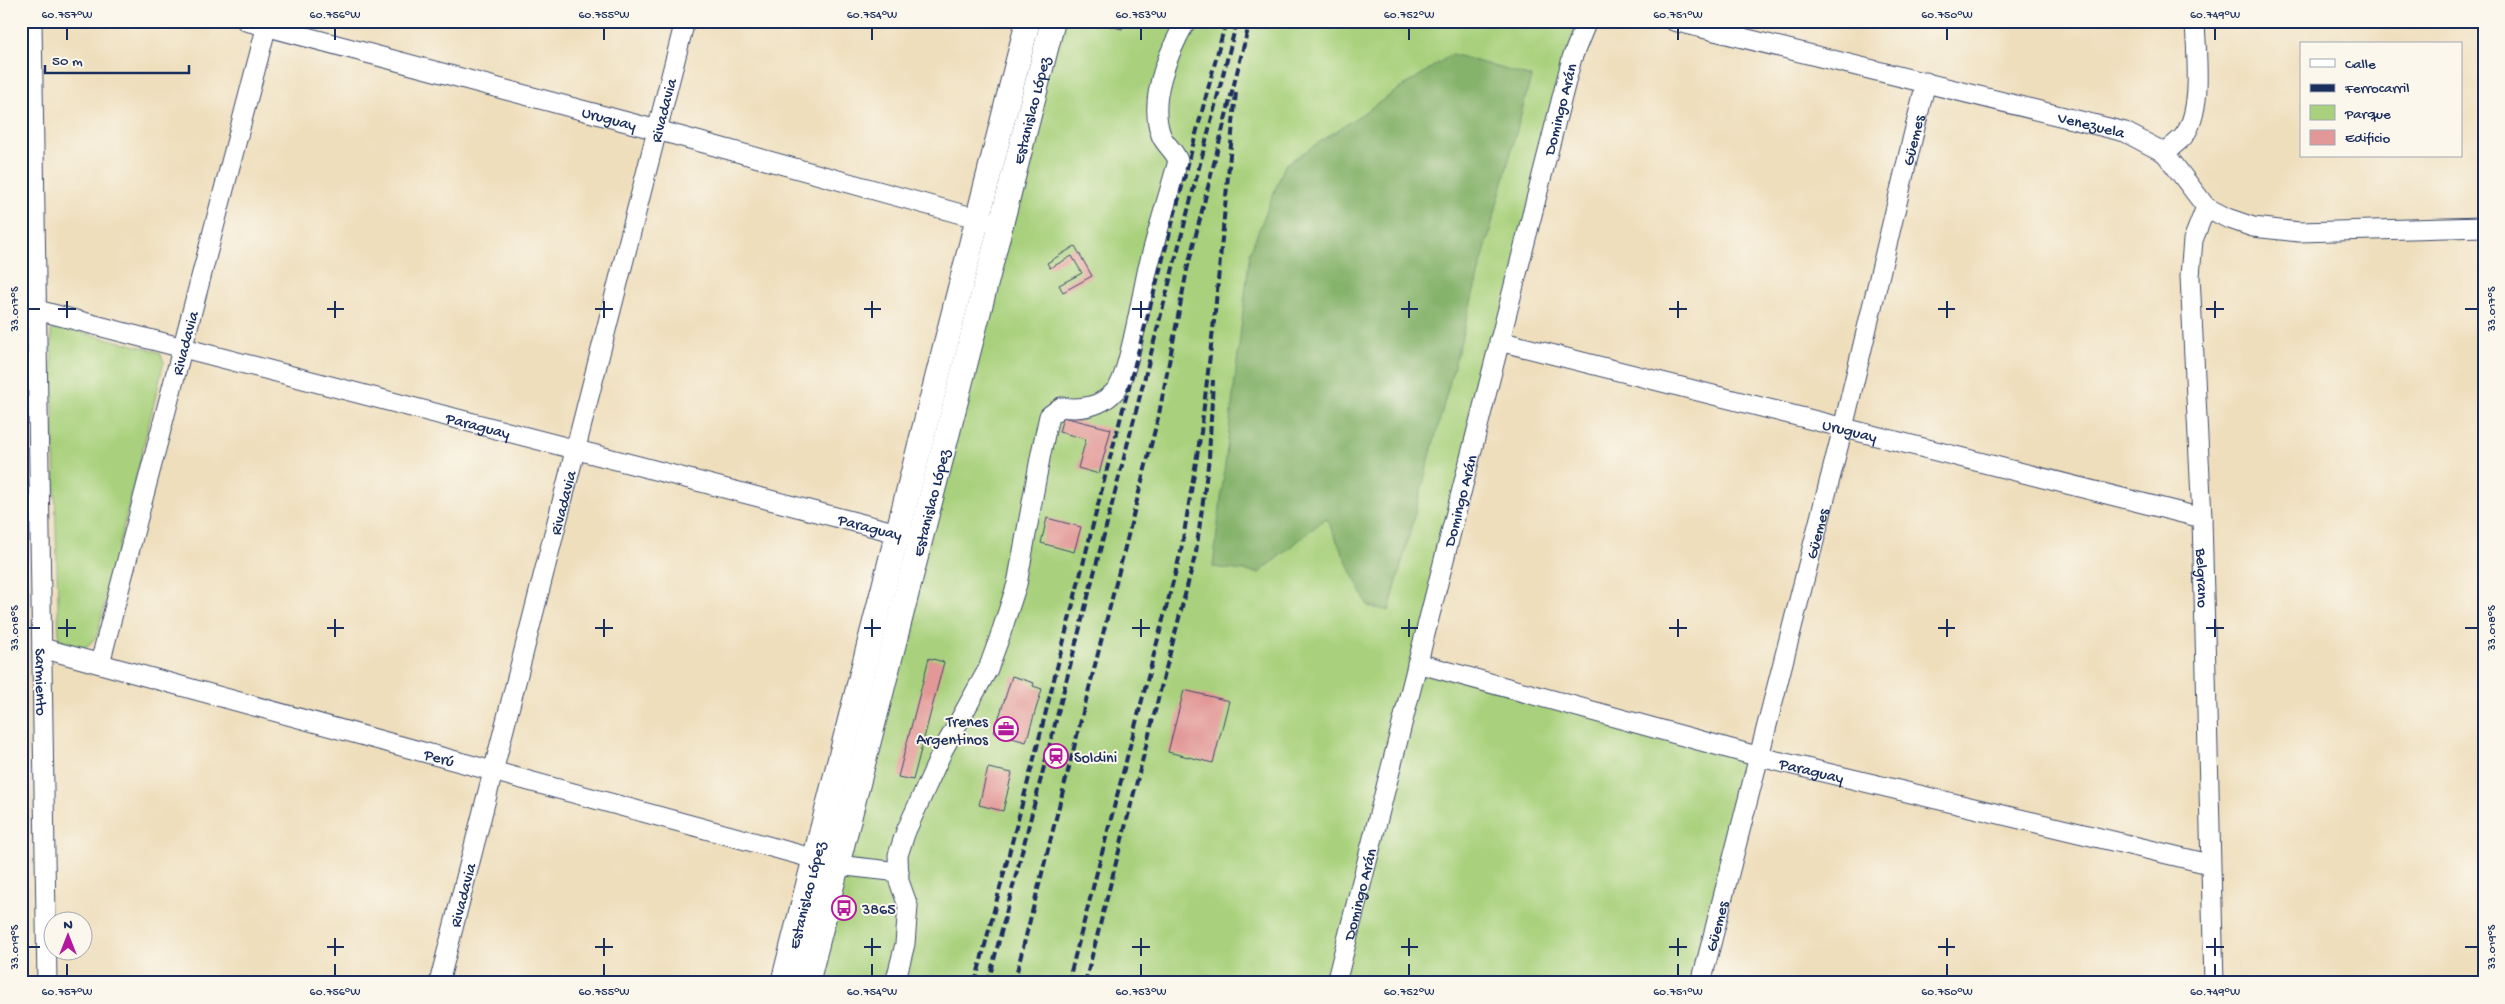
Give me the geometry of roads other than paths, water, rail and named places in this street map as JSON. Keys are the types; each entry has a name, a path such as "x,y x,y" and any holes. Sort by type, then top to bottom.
{"main road":[{"name":"Estanislao López","path":"782,983 1028,21"},
{"name":"Estanislao López","path":"807,983 1053,21"}],"street":[{"name":"Sarmiento","path":"32,21 47,983"},
{"name":"Uruguay","path":"246,21 267,24 1001,225"},
{"name":"Rivadavia","path":"439,983 685,21"},
{"path":"896,983 906,944 908,906 899,881 898,855 906,831 943,750 988,669 1000,639 1018,584 1040,453 1049,416 1061,408 1080,410 1104,401 1118,388 1130,351 1148,268 1178,161 1176,155 1162,138 1156,119 1162,79 1174,42 1186,21"},
{"name":"Domingo Arán","path":"1336,983 1572,58 1587,21"},
{"name":"Venezuela","path":"1674,21 2125,132 2165,152 2206,207 2227,218 2253,227 2299,232 2484,227"},
{"path":"2165,152 2184,136 2192,118 2197,84 2195,21"},
{"name":"Rivadavia","path":"100,663 267,24"},
{"name":"Güemes","path":"1701,983 1843,428 1926,82"},
{"name":"Belgrano","path":"2206,207 2193,240 2190,276 2202,518 2209,864 2214,983"},
{"name":"Paraguay","path":"37,310 920,539"},
{"name":"Uruguay","path":"1499,341 2202,518"},
{"name":"Perú","path":"42,648 814,859 837,865 898,872"},
{"name":"Paraguay","path":"1417,663 1760,757 2209,864"}],"railway":[{"path":"975,983 1106,473 1226,21"},
{"path":"988,983 1237,21"},
{"path":"1014,983 1159,414 1187,270 1250,21"},
{"path":"1068,983 1181,551 1201,432 1215,312 1236,92"},
{"path":"1085,983 1196,552 1209,458 1213,380"}],"place":[{"name":"Trenes Argentinos","path":"1006,729"},
{"name":"Soldini","path":"1056,756"},
{"name":"3865","path":"844,908"}]}
